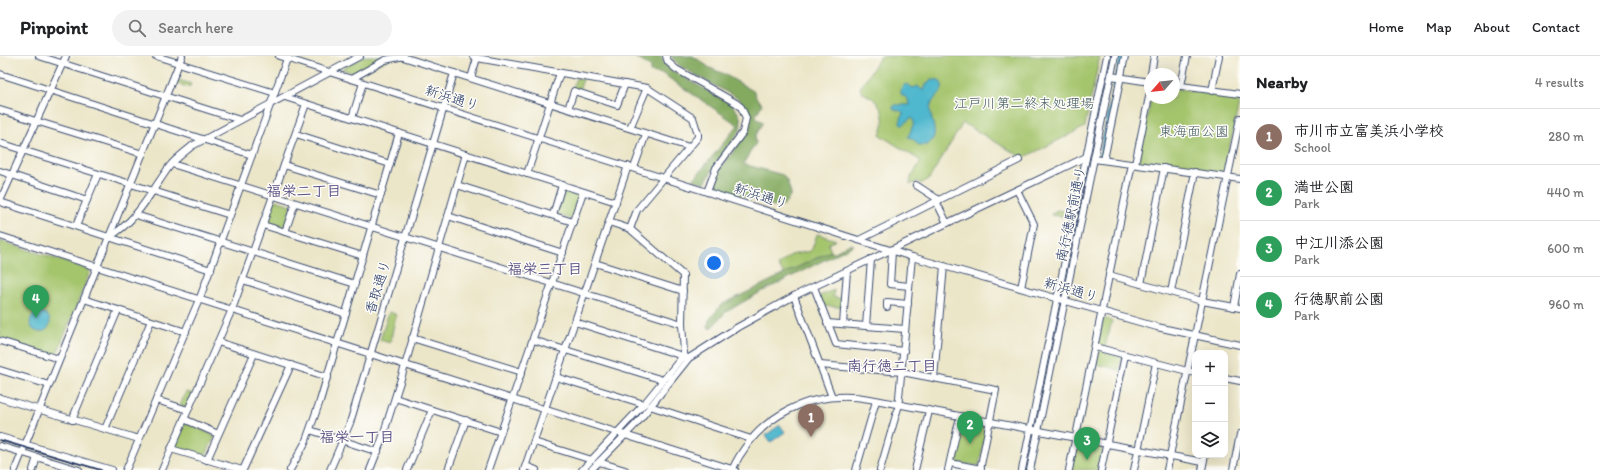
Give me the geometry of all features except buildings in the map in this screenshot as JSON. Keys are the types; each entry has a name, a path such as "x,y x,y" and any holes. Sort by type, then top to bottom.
{"street":[{"path":"40,56 240,120"},
{"path":"66,56 0,201 211,270"},
{"path":"156,56 275,93"},
{"path":"15,470 182,56"},
{"name":"新浜通り","path":"279,56 288,57 363,83 912,257 1102,312 1195,336 1240,345"},
{"path":"109,237 124,228 153,192 172,164 192,146 360,56"},
{"path":"351,79 382,62 404,56 689,147"},
{"path":"666,56 668,62 676,69 736,103 744,112 745,123 743,132 716,168 707,192"},
{"name":"南行徳駅前通り","path":"1022,470 1107,56"},
{"name":"南行徳駅前通り","path":"1030,470 1094,158 1117,77 1115,56"},
{"path":"1104,160 1117,77 1125,56"},
{"path":"1152,68 1154,56"},
{"path":"1180,77 1187,56"},
{"path":"1212,91 1219,56"},
{"path":"126,470 200,300 288,57"},
{"path":"471,78 475,57 625,84 646,88 693,118 698,134 637,210 630,229"},
{"name":"香取通り","path":"330,470 344,441 454,73"},
{"path":"527,174 560,73"},
{"path":"0,74 252,155"},
{"path":"1117,77 1144,80"},
{"path":"352,118 363,83"},
{"path":"568,109 574,91 617,105 625,84"},
{"path":"1180,86 1240,94"},
{"path":"630,128 646,88"},
{"path":"284,97 616,202"},
{"path":"162,470 232,310 306,104"},
{"path":"1069,470 1109,275 1147,104"},
{"path":"0,110 143,154"},
{"path":"1167,470 1228,177 1237,146 1240,118"},
{"path":"290,470 310,430 328,377 399,133"},
{"path":"296,134 390,164"},
{"path":"536,470 525,468 616,202 646,134"},
{"path":"0,143 230,215"},
{"path":"370,470 378,452 395,398 466,154"},
{"path":"582,470 621,434 637,423 663,380 686,357 738,326 794,296 1086,157"},
{"path":"1094,158 1240,179"},
{"path":"859,240 1019,160"},
{"path":"172,164 682,324"},
{"path":"284,165 381,195"},
{"path":"1141,284 1164,168"},
{"path":"0,171 87,200"},
{"path":"1170,292 1195,172"},
{"path":"76,226 98,174"},
{"path":"457,185 573,222"},
{"path":"553,215 562,185"},
{"path":"916,185 938,200 947,223"},
{"path":"1018,190 1034,224 1021,288"},
{"path":"488,470 583,192"},
{"path":"285,232 295,203"},
{"path":"136,214 355,284"},
{"path":"448,216 563,253"},
{"path":"609,222 630,229 684,276 682,324 686,357 647,405"},
{"path":"263,225 363,256"},
{"path":"0,236 733,470 741,452 765,425 786,411 807,402 832,397 852,397 876,401 1203,462"},
{"path":"652,248 657,242"},
{"path":"891,250 890,284 909,286"},
{"path":"880,470 898,405 912,257"},
{"path":"866,326 871,259"},
{"path":"595,263 683,291"},
{"path":"934,378 944,266"},
{"path":"843,324 847,271"},
{"path":"1109,275 1202,301 1237,307 1240,274"},
{"path":"243,280 346,314"},
{"path":"814,287 836,344 904,351"},
{"path":"794,296 832,397"},
{"path":"84,299 186,332"},
{"path":"887,307 887,302 908,304"},
{"path":"72,420 118,310"},
{"path":"105,429 151,321"},
{"path":"575,322 686,357"},
{"path":"827,322 905,329"},
{"path":"412,338 522,372"},
{"path":"0,340 59,359"},
{"path":"533,340 663,380"},
{"path":"218,342 328,377"},
{"path":"1095,347 1192,373"},
{"path":"207,460 254,354"},
{"path":"1102,470 1126,355"},
{"path":"1134,470 1156,363"},
{"path":"170,449 242,470 292,365"},
{"path":"820,365 902,372 996,390 980,469 950,463"},
{"path":"0,370 49,385"},
{"path":"556,377 751,439"},
{"path":"1228,379 1240,381"},
{"path":"0,398 139,439"},
{"path":"395,398 501,432"},
{"path":"156,400 188,410"},
{"path":"856,470 876,401"},
{"path":"407,470 432,410"},
{"path":"915,470 929,411"},
{"path":"948,470 960,416"},
{"path":"184,419 218,434"},
{"path":"448,470 466,420"},
{"path":"310,430 378,452"},
{"path":"590,470 621,434"},
{"path":"1233,470 1240,434"},
{"path":"0,437 112,470"},
{"path":"534,442 592,460"},
{"path":"0,446 79,470"},
{"path":"33,470 37,457"},
{"path":"1202,470 1204,458"},
{"path":"598,462 625,470"}],"green space":[{"path":"365,56 396,56 356,74 342,69"},
{"path":"633,56 661,56 669,69 731,104 740,116 741,124 739,132 717,162 705,183 693,180 738,125 663,74 650,72 651,67"},
{"path":"670,56 693,56 710,68 724,74 755,92 756,98 762,104 756,115 757,119 763,122 755,137 756,143 743,164 783,175 787,181 791,193 784,205 777,207 714,187 713,183 719,170 749,131 749,112 737,98 680,66"},
{"name":"江戸川第二終末処理場","path":"881,56 1100,56 1085,127 1023,158 963,123 929,179 920,184 918,181 910,185 911,177 921,161 880,135 883,125 883,115 879,105 872,98 863,93 860,88"},
{"path":"576,78 583,79 579,91 572,90"},
{"path":"176,79 191,84 188,87 174,83"},
{"name":"東海面公園","path":"1180,89 1239,97 1240,99 1223,174 1139,163 1138,161 1150,104 1180,104"},
{"path":"564,188 579,193 580,195 570,219 556,214"},
{"path":"276,200 291,205 292,207 284,228 267,225 266,222 274,201"},
{"path":"1057,210 1068,212 1067,217 1051,215"},
{"path":"817,234 836,240 828,244 831,251 784,274 778,265 791,255 810,251"},
{"path":"0,241 88,269 90,272 56,356 0,339"},
{"path":"850,244 854,245 757,294 726,312 710,329 708,327 709,320 721,305 831,251 833,253"},
{"path":"834,290 833,297 843,299 842,307 823,306 819,296"},
{"path":"389,312 396,315 390,343 380,340"},
{"path":"1103,318 1112,321 1105,347 1098,346 1097,343"},
{"path":"1098,350 1121,356 1122,358 1119,370 1093,363 1096,351"},
{"path":"186,392 193,394 185,407 180,405"},
{"path":"962,421 985,425 987,427 979,466 953,462 960,422"},
{"path":"187,423 215,436 206,455 203,457 176,449 175,446 184,424"},
{"path":"1079,443 1102,447 1103,449 1099,470 1071,470 1076,444"}],"water":[{"path":"1120,56 1124,56 1103,156 1099,156"},
{"path":"931,79 939,80 942,90 930,108 934,130 932,141 927,145 920,145 916,143 914,139 908,137 914,123 912,118 901,125 900,123 903,113 893,109 893,107 895,105 909,105 908,99 901,94 901,88 906,84 913,88 918,86 924,90"},
{"path":"40,312 47,315 50,322 47,329 40,332 33,329 30,322 33,315"},
{"path":"780,425 785,432 771,442 766,435"}],"railway":[{"path":"0,440 101,470"}],"place":[{"name":"行徳駅前公園","path":"36,318"},
{"name":"市川市立富美浜小学校","path":"811,437"},
{"name":"満世公園","path":"970,444"},
{"name":"中江川添公園","path":"1087,460"}],"district":[{"name":"福栄二丁目","path":"304,191"},
{"name":"福栄三丁目","path":"545,269"},
{"name":"南行徳二丁目","path":"892,366"},
{"name":"福栄一丁目","path":"357,437"}]}
